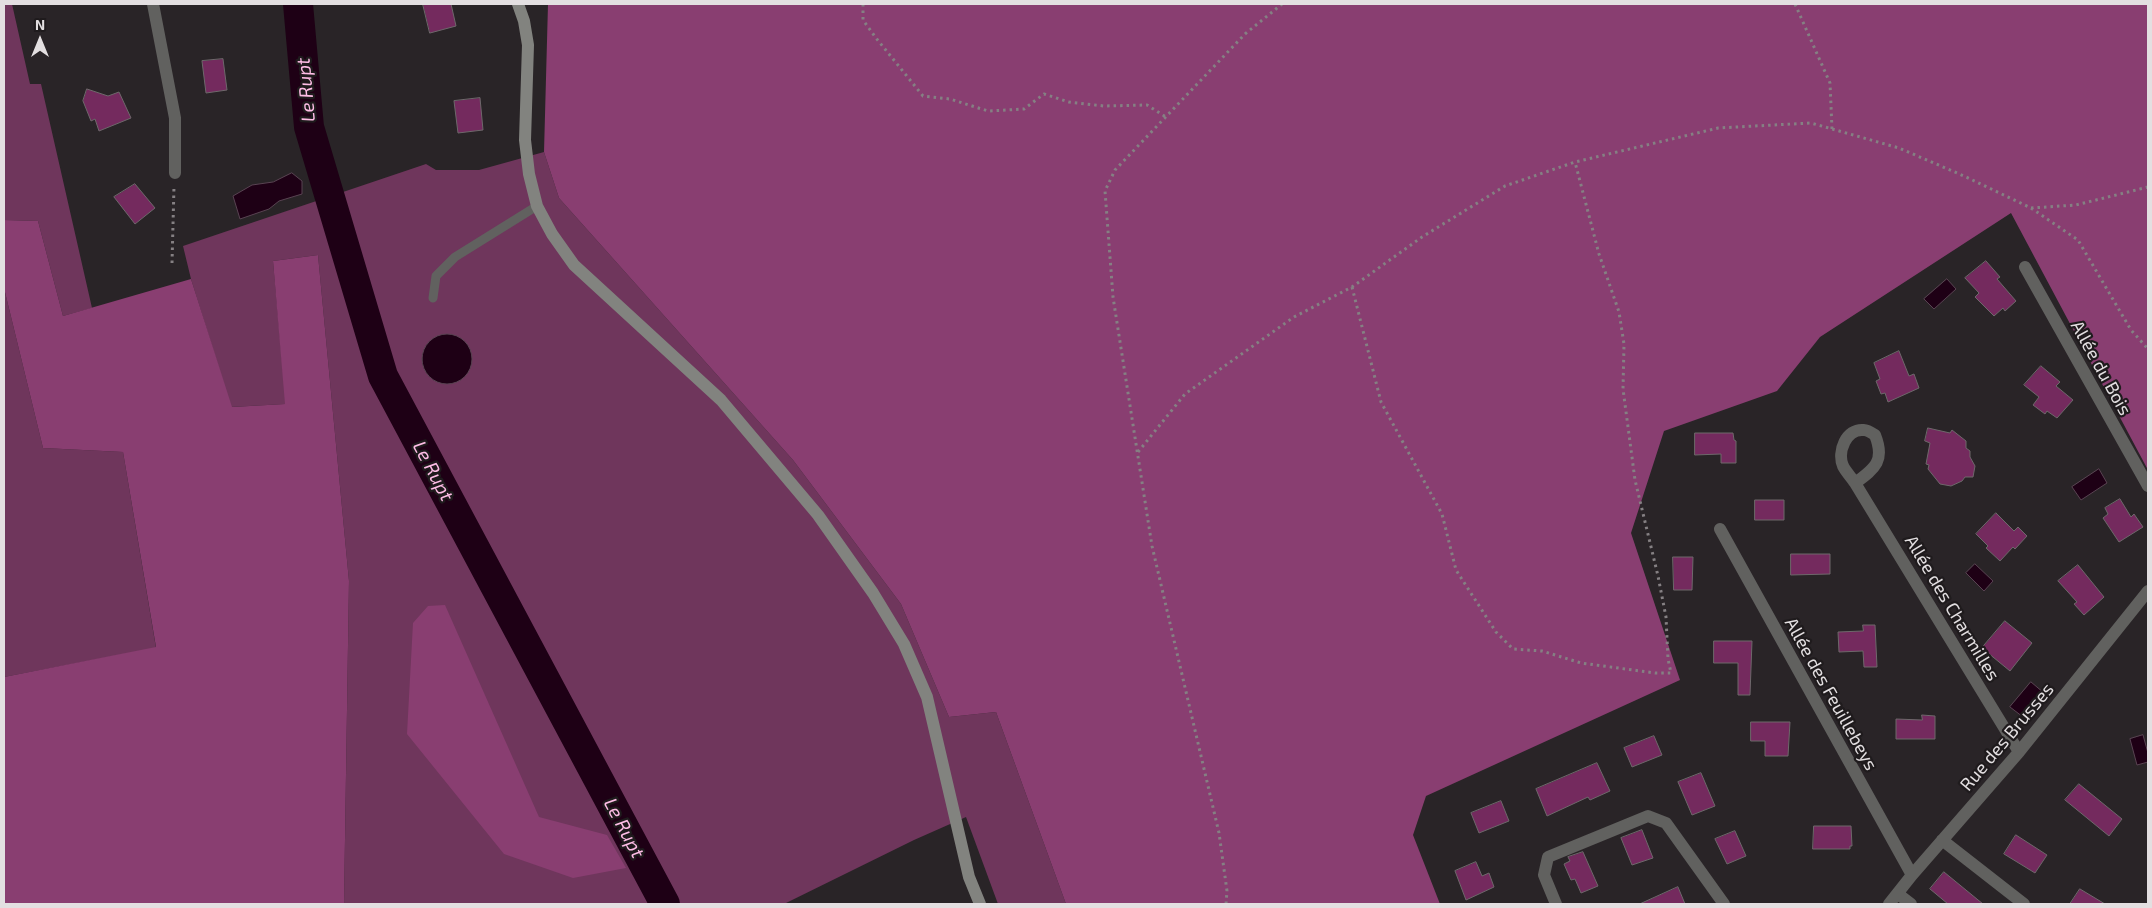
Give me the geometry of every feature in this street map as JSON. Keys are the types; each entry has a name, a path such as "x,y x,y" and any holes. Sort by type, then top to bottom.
{"main road":[{"path":"518,4 524,21 528,45 525,140 529,174 537,206 552,234 574,265 721,400 818,515 873,593 904,644 927,697 969,876 980,904"}],"street":[{"path":"153,4 175,118 174,173"},
{"name":"Allée du Bois","path":"2025,267 2148,486"},
{"name":"Allée des Charmilles","path":"1856,483 2019,752"},
{"name":"Allée des Feuillebeys","path":"1720,529 1912,875"},
{"name":"Rue des Brusses","path":"1889,904 2019,752 2148,591"},
{"path":"1556,904 1544,875 1548,857 1648,816 1666,823 1724,904"},
{"path":"1942,840 2024,904"},
{"path":"1898,894 1911,904"}],"lane":[{"path":"433,298 436,276 455,257 537,206"}],"path":[{"path":"864,4 864,20 876,38 923,96 950,99 988,112 1024,109 1044,94 1069,102 1104,106 1148,105 1166,117"},
{"path":"1226,904 1227,891 1220,833 1152,546 1113,297 1105,191 1115,170 1245,34 1282,4"},
{"path":"1795,4 1830,83 1832,129"},
{"path":"1138,452 1185,394 1294,317 1352,287 1422,236 1505,186 1575,162 1718,128 1811,123 1900,148 2031,208 2078,240 2131,330 2148,349"},
{"path":"1352,287 1381,402 1442,514 1456,570 1496,632 1513,649 1542,651 1581,664 1655,673 1672,673 1668,659 1666,616 1635,480 1624,389 1624,344 1619,312 1600,254 1575,162"},
{"path":"172,263 174,173"},
{"path":"2031,208 2076,204 2148,187"}],"shaded area":[{"path":"4,4 12,4 30,84 41,84 92,308 63,316 38,221 4,220"},
{"path":"548,4 2148,4 2148,470 2011,213 1820,337 1777,391 1664,431 1631,533 1680,680 1426,796 1413,835 1440,904 1066,904 996,712 949,717 901,604 793,460 559,198 544,152"},
{"path":"544,152 559,198 793,460 901,604 949,717 996,712 1066,904 998,904 966,817 914,840 784,904 344,904 349,581 318,255 273,261 286,404 231,407 191,279 183,246 426,164 436,170 479,170"},
{"path":"4,220 38,221 63,316 191,279 232,407 285,404 273,261 318,255 349,581 344,904 4,904 4,677 156,647 123,452 43,448 4,288"},
{"path":"4,288 43,448 123,452 156,648 4,677"},
{"path":"445,605 539,817 607,835 626,868 573,878 504,854 407,734 413,623 428,606"}],"water":[{"path":"292,173 302,181 302,194 279,201 269,209 240,219 233,196 252,185 273,182"},
{"path":"1947,279 1956,289 1934,309 1924,299"},
{"path":"442,334 452,334 465,341 472,354 472,364 465,377 452,384 442,384 433,380 426,373 422,364 422,354 426,345 433,338"},
{"path":"2099,469 2107,483 2081,500 2072,487"},
{"path":"1975,564 1993,581 1984,591 1966,573"},
{"path":"2031,682 2044,693 2023,717 2010,707"},
{"path":"2143,735 2148,753 2148,762 2137,765 2130,739"},
{"path":"616,811 647,855 672,904 657,904 635,860"}],"building":[{"path":"423,4 451,4 456,26 430,33"},
{"path":"223,59 227,90 206,93 202,61"},
{"path":"87,89 108,96 119,92 131,118 99,131 95,119 91,121 83,101"},
{"path":"480,98 483,130 458,133 454,101"},
{"path":"135,184 155,208 135,224 114,197"},
{"path":"1986,261 2000,277 1997,279 2016,301 2005,311 2003,308 1994,316 1975,297 1979,293 1965,278"},
{"path":"1899,351 1909,376 1914,374 1919,388 1888,402 1885,393 1881,394 1876,381 1880,379 1874,363"},
{"path":"2041,366 2060,382 2056,386 2073,400 2057,418 2047,411 2045,414 2033,405 2039,397 2024,385"},
{"path":"1928,428 1950,433 1952,430 1966,441 1966,448 1970,451 1970,457 1975,466 1973,477 1965,477 1962,481 1951,486 1940,484 1928,469 1929,465 1926,464 1930,443 1925,441"},
{"path":"1695,433 1733,433 1734,440 1736,441 1736,463 1721,463 1721,454 1695,455"},
{"path":"2120,499 2131,517 2134,514 2143,527 2119,542 2103,518 2108,514 2105,508"},
{"path":"1755,500 1784,500 1784,520 1755,520"},
{"path":"1996,513 2014,531 2018,527 2027,536 2000,561 1986,548 1988,546 1976,534"},
{"path":"1791,554 1830,554 1830,574 1791,575"},
{"path":"1673,557 1693,557 1692,590 1674,590"},
{"path":"2078,565 2104,597 2084,615 2074,604 2077,602 2058,581"},
{"path":"2005,621 2032,643 2010,671 1982,648"},
{"path":"1863,625 1875,625 1877,667 1864,667 1863,651 1839,652 1838,632 1863,631"},
{"path":"1714,641 1752,641 1750,695 1738,695 1738,663 1714,663"},
{"path":"1922,715 1935,716 1935,739 1896,739 1896,719 1922,720"},
{"path":"1751,722 1790,722 1788,756 1765,756 1765,741 1751,741"},
{"path":"1654,736 1662,755 1632,767 1624,748"},
{"path":"1597,763 1610,791 1590,800 1588,797 1547,816 1536,789"},
{"path":"1701,773 1715,806 1692,815 1678,782"},
{"path":"2079,784 2122,819 2109,836 2065,800"},
{"path":"1501,801 1509,821 1479,833 1471,813"},
{"path":"1814,826 1851,826 1852,846 1850,846 1850,849 1813,849"},
{"path":"1642,830 1653,858 1632,865 1621,838"},
{"path":"1735,831 1746,856 1727,864 1715,839"},
{"path":"2016,835 2047,855 2035,873 2004,854"},
{"path":"1583,852 1598,886 1581,893 1575,879 1571,880 1564,864 1570,861 1568,857"},
{"path":"1476,862 1482,876 1489,873 1494,887 1466,900 1455,871"},
{"path":"1944,872 1983,904 1948,904 1930,889"},
{"path":"1678,887 1685,904 1640,904"},
{"path":"2080,889 2105,904 2070,904"}],"waterway":[{"name":"Le Rupt","path":"298,4 309,127 383,376 665,904"}]}
